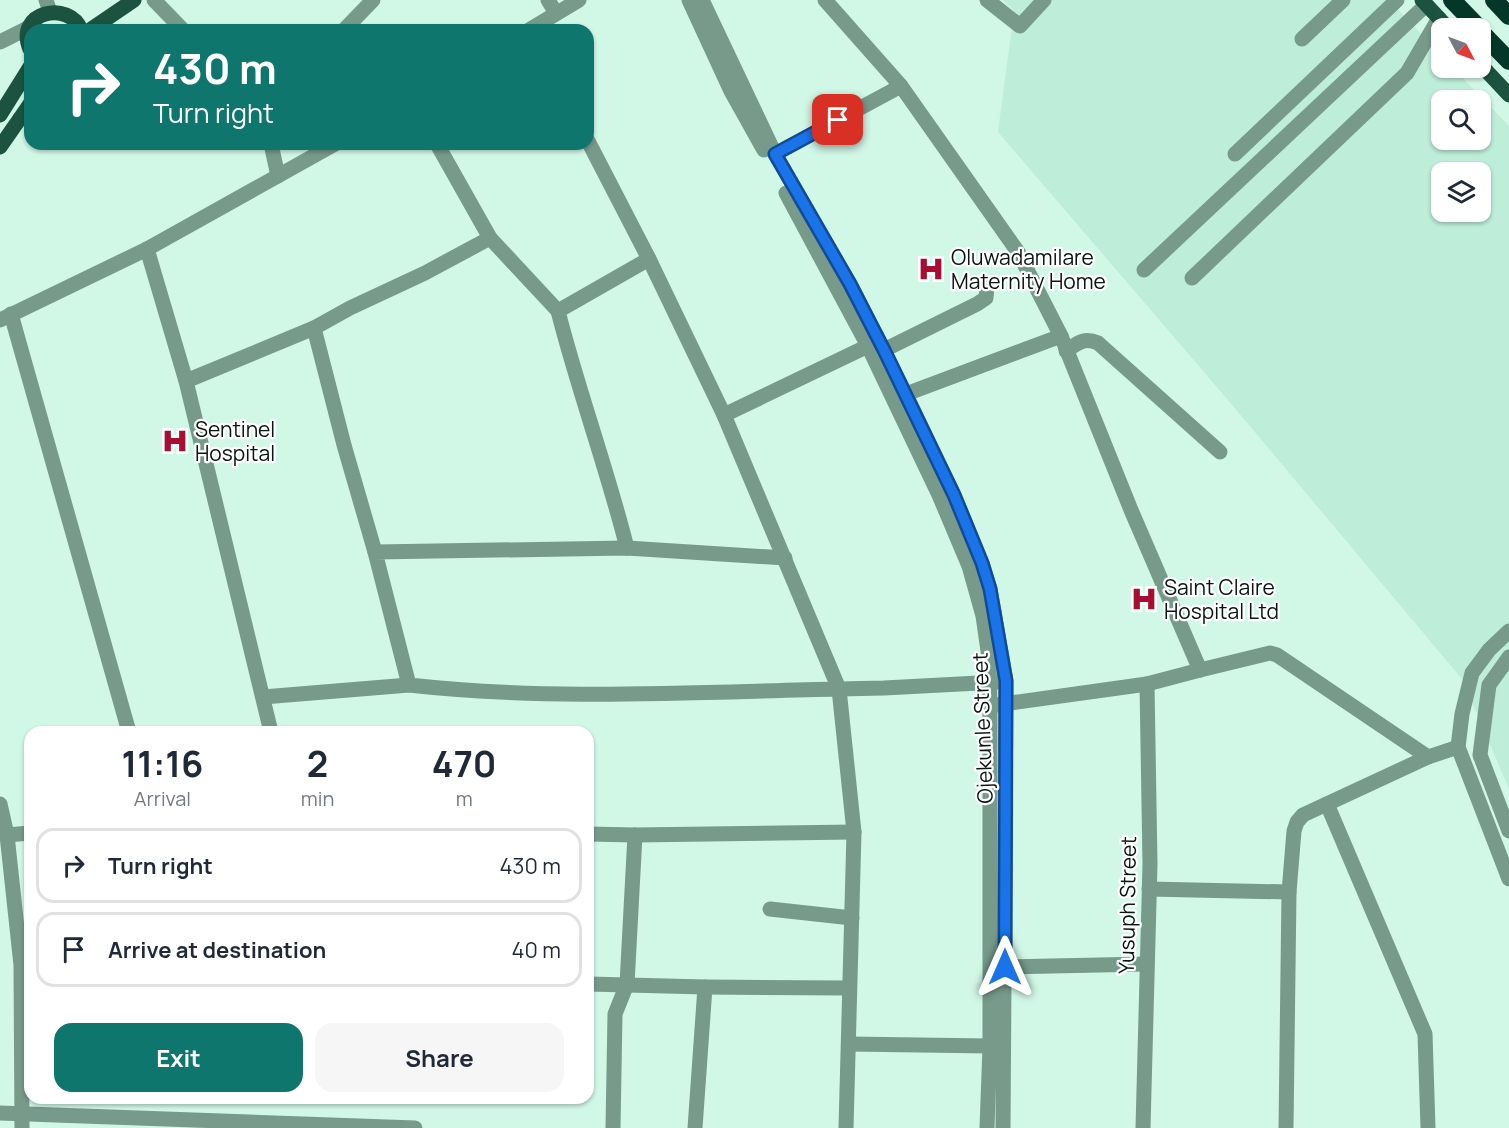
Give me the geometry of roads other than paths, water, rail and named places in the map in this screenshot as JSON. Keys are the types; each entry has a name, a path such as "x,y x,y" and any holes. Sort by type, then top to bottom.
{"highway":[{"path":"1452,0 1469,18"},
{"path":"1494,0 1509,16"},
{"path":"1491,42 1509,61"}],"main road":[{"path":"31,24 36,16 53,6 77,0"},
{"path":"99,24 134,0"},
{"path":"1424,2 1438,18"},
{"path":"53,6 77,19 79,24"},
{"path":"1491,75 1509,94"},
{"path":"0,115 24,77"},
{"path":"0,147 24,113"}],"street":[{"path":"154,0 177,24"},
{"path":"350,24 373,0"},
{"path":"536,24 552,6 579,0"},
{"name":"Ojekunle Street","path":"689,0 731,91 868,346 900,397 954,495 982,563 996,616 1006,681 998,705 987,1128"},
{"name":"Ojekunle Street","path":"702,0 775,154 850,284 884,350 900,397 969,566 982,616 990,682 998,705 1005,967 1003,1128"},
{"path":"825,0 901,86 1018,252 1063,344 1200,670"},
{"path":"987,0 1020,26 1044,0"},
{"path":"1302,39 1343,0"},
{"path":"1235,154 1397,0"},
{"path":"1144,270 1424,2"},
{"path":"0,42 24,30"},
{"path":"1192,278 1407,73 1431,40"},
{"path":"775,154 901,86"},
{"path":"272,150 278,176"},
{"path":"127,726 5,317 147,249 324,150"},
{"path":"440,150 490,238 558,311 567,348 615,498 627,548"},
{"path":"593,150 724,415 839,688 854,832 846,1128"},
{"path":"186,381 314,328 350,308 426,273 490,238"},
{"path":"147,249 186,381 270,726"},
{"path":"558,311 648,259"},
{"path":"884,350 977,304 986,298 987,287"},
{"path":"314,328 409,685"},
{"path":"900,397 1063,344 1090,339 1098,343 1220,452"},
{"path":"724,415 868,346"},
{"path":"375,552 627,548 786,558"},
{"path":"1509,631 1489,650 1472,673 1462,714 1458,747 1509,879"},
{"path":"998,705 1147,684 1270,653 1277,655 1428,757"},
{"path":"1509,657 1489,685 1480,755 1509,831"},
{"path":"263,697 409,685 466,692 601,694 884,688 1006,681"},
{"name":"Yusuph Street","path":"1143,1128 1149,889 1147,684"},
{"path":"1286,1128 1289,892 1294,831 1297,822 1303,815 1428,757 1458,747"},
{"path":"0,804 7,835 24,958"},
{"path":"1327,804 1425,1034 1428,1128"},
{"path":"594,834 854,832"},
{"path":"7,835 24,834"},
{"path":"613,1128 615,1014 627,984 635,835"},
{"path":"1149,889 1289,892"},
{"path":"770,909 852,918"},
{"path":"1005,967 1147,964"},
{"path":"594,984 848,988"},
{"path":"695,1128 705,987"},
{"path":"22,1121 24,1017"},
{"path":"849,1044 990,1046"},
{"path":"0,1113 22,1121 415,1128"}],"place":[{"name":"Oluwadamilare Maternity Home","path":"931,269"},
{"name":"Sentinel Hospital","path":"175,441"},
{"name":"Saint Claire Hospital Ltd","path":"1144,599"}]}
